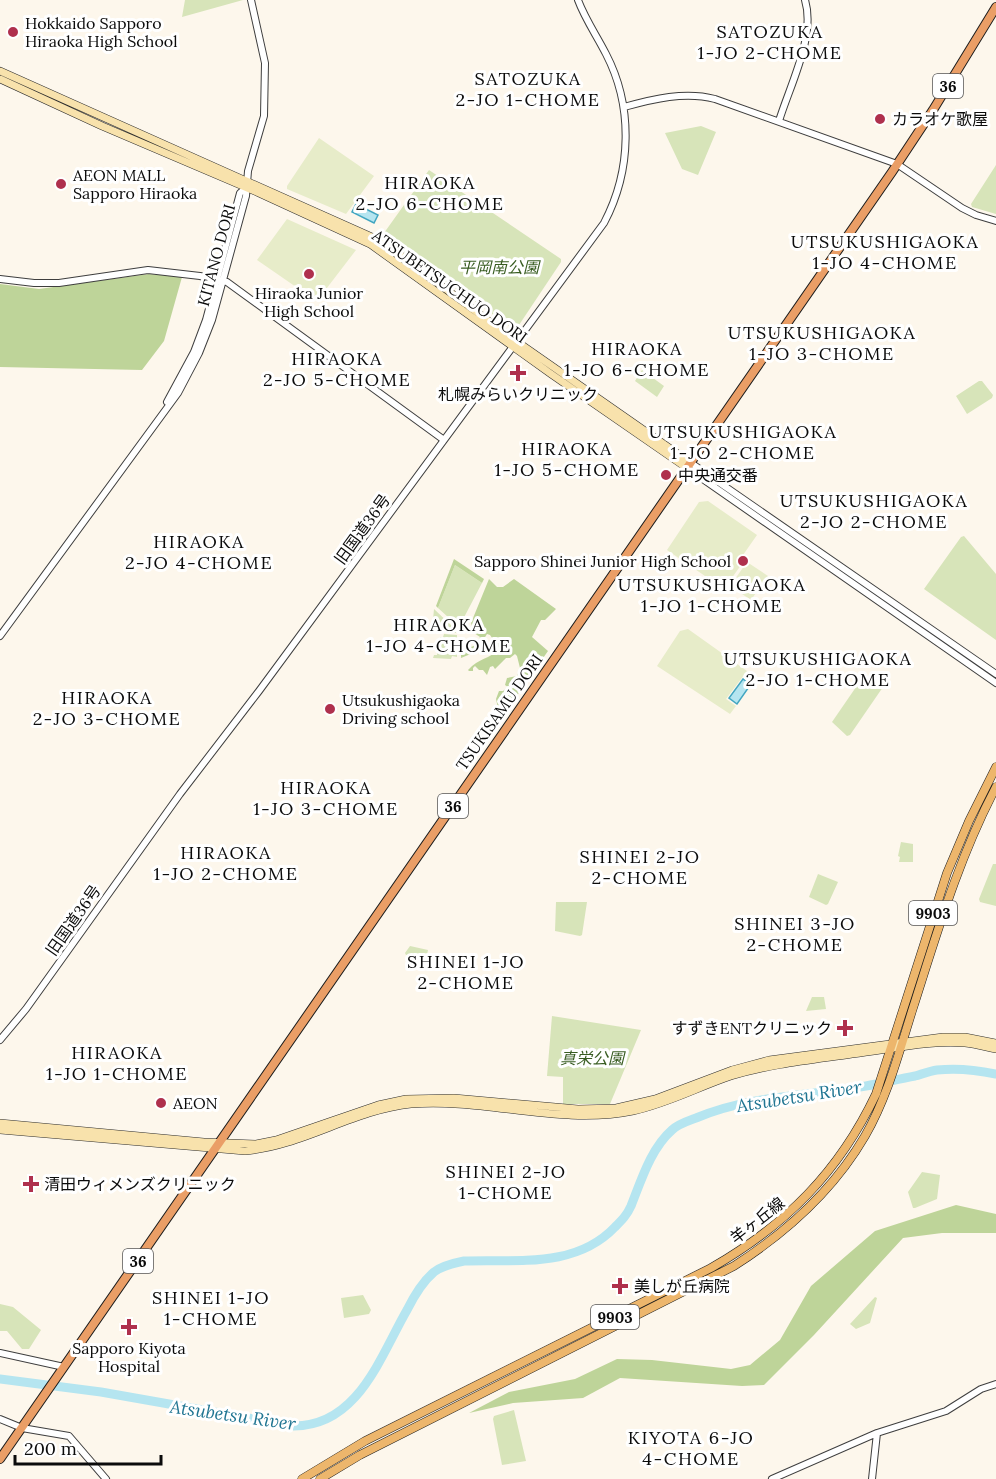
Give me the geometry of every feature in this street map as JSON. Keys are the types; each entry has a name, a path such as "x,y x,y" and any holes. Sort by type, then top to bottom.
{"highway":[{"name":"TSUKISAMU DORI","path":"0,1459 897,164 996,7"}],"main road":[{"name":"ATSUBETSUCHUO DORI","path":"0,71 246,184 370,244 689,465"},
{"name":"ATSUBETSUCHUO DORI","path":"0,79 102,126 246,184"},
{"name":"羊ヶ丘線","path":"302,1479 365,1441 696,1276 744,1249 782,1219 822,1178 863,1120 876,1094 947,873 969,821 996,767"},
{"name":"羊ヶ丘線","path":"320,1479 360,1455 697,1286 754,1253 797,1219 830,1185 864,1137 886,1092 954,881 976,826 996,787"},
{"path":"0,1130 216,1146 247,1145 268,1142 364,1109 411,1098 453,1098 578,1109 616,1108 655,1099 732,1070 769,1060 892,1046 943,1037 965,1037 996,1043"},
{"path":"903,1044 967,1043 996,1049"},
{"path":"0,1123 129,1139"}],"street":[{"name":"KITANO DORI","path":"0,636 178,393 199,353 212,320 240,193 246,184 264,116 266,85 263,48 251,0"},
{"name":"旧国道36号","path":"0,1040 26,1009 167,811 259,691 595,237 612,207 624,165 626,141 624,106 612,68 578,0"},
{"path":"779,121 807,37 808,20 805,0"},
{"path":"624,106 673,97 703,96 897,164 962,208 996,221"},
{"path":"0,279 59,284 148,270 227,282 444,440"},
{"name":"ATSUBETSUCHUO DORI","path":"689,465 996,674"},
{"name":"ATSUBETSUCHUO DORI","path":"689,465 996,682"},
{"path":"0,1353 62,1370"},
{"path":"772,1479 877,1433 946,1411 981,1389 996,1384"},
{"path":"0,1419 22,1428 69,1436 106,1479"},
{"path":"872,1479 877,1433"}],"green space":[{"path":"185,0 243,0 182,17"},
{"path":"701,126 716,132 698,175 682,169 665,133"},
{"path":"319,138 374,176 346,214 287,189"},
{"path":"996,165 996,214 972,207 971,204"},
{"name":"平岡南公園","path":"429,170 561,259 517,328 512,328 385,239 384,233"},
{"path":"287,219 356,250 320,297 312,298 257,260"},
{"path":"149,274 182,277 164,341 142,370 0,367 0,284 39,289"},
{"path":"642,370 664,386 657,397 635,381"},
{"path":"982,381 993,395 992,398 967,414 956,396"},
{"path":"708,501 757,535 743,555 746,558 724,589 667,550 699,502"},
{"path":"964,536 996,574 996,640 924,589"},
{"path":"454,559 484,579 482,583 455,565 438,608 436,606"},
{"path":"747,562 768,576 751,600 730,586"},
{"path":"455,565 482,583 459,627 438,608"},
{"path":"489,579 497,587 503,587 514,579 556,609 545,620 541,620 532,637 548,651 504,711 498,708 496,699 499,691 508,687 505,685 507,678 517,676 520,668 517,656 515,654 506,658 495,669 493,666 490,667 487,675 475,666 473,671 469,671 476,663 500,649 487,634 482,642 485,648 461,658 461,645 466,641 471,647 476,645 480,637 474,633 471,623"},
{"path":"434,609 456,630 456,633 444,632 444,629 433,620"},
{"path":"688,629 747,671 726,699 736,706 730,714 657,666 680,631"},
{"path":"444,634 457,635 457,657 433,658 437,655 438,640"},
{"path":"865,674 883,687 850,735 847,736 832,722"},
{"path":"901,842 913,844 913,862 899,862"},
{"path":"993,864 996,864 996,906 980,902 979,899"},
{"path":"818,874 838,882 826,905 809,897"},
{"path":"556,902 587,902 582,935 555,931"},
{"path":"410,946 428,950 426,959 406,955"},
{"path":"812,997 824,997 826,1009 806,1011"},
{"name":"真栄公園","path":"552,1016 641,1030 610,1104 563,1104 563,1077 547,1076"},
{"path":"922,1172 940,1175 937,1199 913,1208 908,1192"},
{"path":"956,1205 996,1214 996,1233 942,1233 903,1238 814,1335 764,1385 742,1386 620,1378 583,1398 513,1403 469,1413 509,1392 575,1379 617,1359 652,1360 731,1369 750,1365 780,1340 811,1286 875,1231"},
{"path":"363,1295 371,1310 369,1314 344,1318 341,1298"},
{"path":"875,1297 877,1298 870,1323 856,1329 850,1324"},
{"path":"0,1304 13,1307 41,1330 29,1349 22,1349 7,1331 0,1331"},
{"path":"514,1410 526,1461 502,1465 493,1419 494,1416"}],"water":[{"path":"356,204 378,215 374,223 352,212"},
{"path":"743,679 751,684 737,704 729,698"}],"waterway":[{"name":"Atsubetsu River","path":"0,1379 101,1392 294,1426 316,1423 335,1414 351,1402 364,1386 415,1294 434,1272 444,1266 464,1261 544,1259 563,1256 582,1250 599,1240 626,1215 652,1155 665,1137 680,1124 716,1110 758,1100 866,1086 937,1070 952,1069 996,1074"}],"place":[{"name":"Hokkaido Sapporo Hiraoka High School","path":"13,32"},
{"name":"カラオケ歌屋","path":"880,119"},
{"name":"AEON MALL Sapporo Hiraoka","path":"61,184"},
{"name":"Hiraoka Junior High School","path":"309,274"},
{"name":"札幌みらいクリニック","path":"518,373"},
{"name":"中央通交番","path":"666,475"},
{"name":"Sapporo Shinei Junior High School","path":"743,561"},
{"name":"Utsukushigaoka Driving school","path":"330,709"},
{"name":"すずきENTクリニック","path":"845,1028"},
{"name":"AEON","path":"161,1103"},
{"name":"清田ウィメンズクリニック","path":"31,1184"},
{"name":"美しが丘病院","path":"620,1286"},
{"name":"Sapporo Kiyota Hospital","path":"129,1327"}],"district":[{"name":"SATOZUKA 1-JO 2-CHOME","path":"770,42"},
{"name":"SATOZUKA 2-JO 1-CHOME","path":"528,88"},
{"name":"HIRAOKA 2-JO 6-CHOME","path":"430,192"},
{"name":"UTSUKUSHIGAOKA 1-JO 4-CHOME","path":"885,251"},
{"name":"UTSUKUSHIGAOKA 1-JO 3-CHOME","path":"822,342"},
{"name":"HIRAOKA 1-JO 6-CHOME","path":"637,358"},
{"name":"HIRAOKA 2-JO 5-CHOME","path":"337,368"},
{"name":"UTSUKUSHIGAOKA 1-JO 2-CHOME","path":"743,441"},
{"name":"HIRAOKA 1-JO 5-CHOME","path":"567,458"},
{"name":"UTSUKUSHIGAOKA 2-JO 2-CHOME","path":"874,510"},
{"name":"HIRAOKA 2-JO 4-CHOME","path":"199,551"},
{"name":"UTSUKUSHIGAOKA 1-JO 1-CHOME","path":"712,594"},
{"name":"HIRAOKA 1-JO 4-CHOME","path":"439,634"},
{"name":"UTSUKUSHIGAOKA 2-JO 1-CHOME","path":"818,668"},
{"name":"HIRAOKA 2-JO 3-CHOME","path":"107,707"},
{"name":"HIRAOKA 1-JO 3-CHOME","path":"326,797"},
{"name":"HIRAOKA 1-JO 2-CHOME","path":"226,862"},
{"name":"SHINEI 2-JO 2-CHOME","path":"640,866"},
{"name":"SHINEI 3-JO 2-CHOME","path":"795,933"},
{"name":"SHINEI 1-JO 2-CHOME","path":"466,971"},
{"name":"HIRAOKA 1-JO 1-CHOME","path":"117,1062"},
{"name":"SHINEI 2-JO 1-CHOME","path":"506,1181"},
{"name":"SHINEI 1-JO 1-CHOME","path":"211,1307"},
{"name":"KIYOTA 6-JO 4-CHOME","path":"691,1447"}]}
